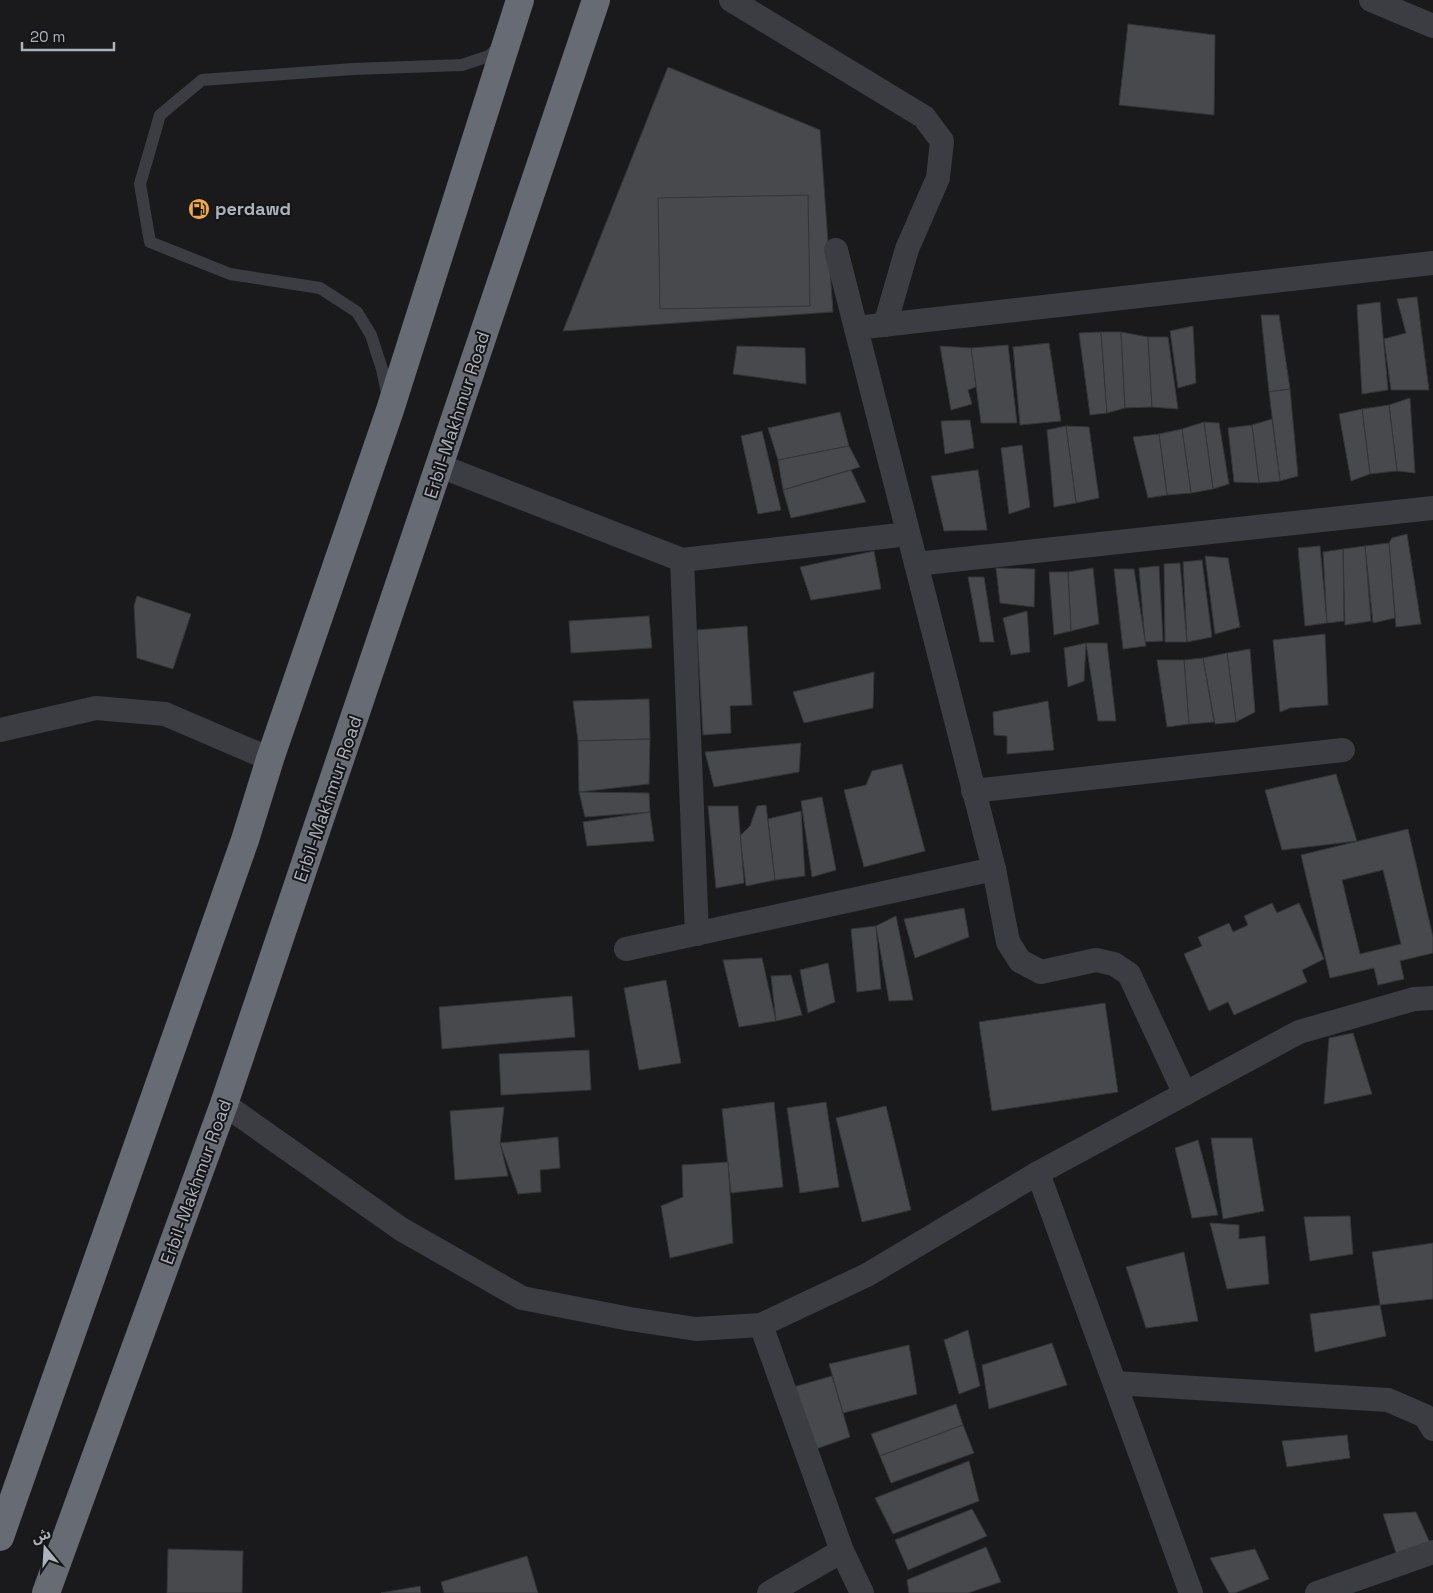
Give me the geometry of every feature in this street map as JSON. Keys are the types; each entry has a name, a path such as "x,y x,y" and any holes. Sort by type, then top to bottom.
{"highway":[{"name":"Erbil-Makhmur Road","path":"46,1593 224,1104 596,0"},
{"path":"0,1537 245,840 270,759 390,410 519,5"}],"street":[{"path":"731,0 924,117 942,140 938,178 907,249 885,325"},
{"path":"1370,0 1412,8 1433,26"},
{"path":"836,250 994,869 1008,942 1020,961 1041,972 1096,960 1114,964 1129,974 1185,1094"},
{"path":"856,328 1433,262"},
{"path":"440,466 682,560 908,534"},
{"path":"916,564 1433,508"},
{"path":"682,560 697,934"},
{"path":"0,730 96,708 165,714 270,759"},
{"path":"973,791 1343,750"},
{"path":"626,949 994,869"},
{"path":"224,1104 401,1230 522,1298 630,1319 696,1329 761,1326 867,1275 1038,1173 1299,1032 1414,999 1433,998"},
{"path":"1038,1173 1192,1593"},
{"path":"761,1326 842,1551 862,1593"},
{"path":"1115,1383 1388,1400 1425,1416 1433,1429"},
{"path":"769,1593 842,1551"},
{"path":"1317,1593 1433,1552"}],"lane":[{"path":"390,410 382,369 371,335 357,312 320,288 230,274 150,242 140,184 160,115 202,80 353,69 462,65 489,56 508,38 519,5"}],"building":[{"path":"1128,24 1215,35 1214,115 1119,105"},
{"path":"668,67 820,130 833,312 563,331"},
{"path":"808,195 810,306 660,309 658,198"},
{"path":"1417,297 1429,390 1391,390 1384,339 1406,333 1397,299"},
{"path":"1380,302 1388,390 1362,394 1357,305"},
{"path":"1261,315 1279,315 1290,389 1269,392"},
{"path":"1193,326 1196,383 1178,388 1170,331"},
{"path":"1101,332 1107,413 1090,415 1079,333"},
{"path":"1101,332 1121,332 1125,408 1107,413"},
{"path":"1121,332 1148,337 1152,407 1125,408"},
{"path":"1148,337 1168,337 1178,409 1152,407"},
{"path":"1049,343 1061,421 1020,425 1013,347"},
{"path":"1008,345 1017,423 981,423 971,348"},
{"path":"737,346 805,348 806,384 733,374"},
{"path":"940,346 971,348 976,387 968,390 972,404 951,410"},
{"path":"1290,389 1298,476 1280,481 1269,392"},
{"path":"1410,398 1415,473 1397,471 1389,405"},
{"path":"1389,405 1397,471 1370,474 1362,409"},
{"path":"1362,409 1370,474 1351,481 1339,414"},
{"path":"840,412 849,446 778,460 768,428"},
{"path":"1272,419 1280,481 1259,483 1252,425"},
{"path":"970,420 974,448 945,454 941,421"},
{"path":"1204,422 1219,423 1229,484 1213,489"},
{"path":"1204,422 1213,489 1191,493 1182,429"},
{"path":"1252,425 1259,483 1234,482 1228,428"},
{"path":"1066,426 1089,427 1099,498 1076,503"},
{"path":"1066,426 1076,503 1054,507 1047,430"},
{"path":"1182,429 1191,493 1167,495 1159,434"},
{"path":"762,431 781,510 758,514 741,436"},
{"path":"1159,434 1167,495 1148,498 1133,437"},
{"path":"1022,445 1030,507 1009,514 1001,448"},
{"path":"849,446 860,467 783,490 778,460"},
{"path":"851,470 866,502 791,518 783,490"},
{"path":"978,470 987,530 944,531 931,476"},
{"path":"1407,534 1421,624 1396,627 1389,543 1392,538"},
{"path":"1389,543 1395,618 1373,623 1365,546"},
{"path":"1320,546 1327,623 1305,626 1298,548"},
{"path":"1365,546 1371,621 1345,625 1343,549"},
{"path":"1343,549 1344,621 1327,623 1323,552"},
{"path":"874,551 881,589 811,600 800,567"},
{"path":"1205,556 1228,558 1240,627 1215,634"},
{"path":"1202,560 1212,637 1187,642 1183,562"},
{"path":"1180,563 1187,642 1165,642 1164,564"},
{"path":"1159,566 1163,641 1145,642 1139,568"},
{"path":"996,568 1035,569 1034,607 1000,603"},
{"path":"1093,568 1099,624 1071,631 1068,572"},
{"path":"1114,569 1134,569 1146,646 1123,649"},
{"path":"1049,572 1068,572 1071,631 1054,635"},
{"path":"968,577 984,577 994,642 980,642"},
{"path":"137,596 191,614 173,669 137,658 134,606"},
{"path":"1027,611 1030,652 1011,655 1003,618"},
{"path":"649,616 652,648 571,653 569,621"},
{"path":"747,626 752,705 730,706 731,733 703,735 697,630"},
{"path":"1325,634 1328,705 1290,708 1280,712 1273,640"},
{"path":"1086,643 1084,681 1068,687 1064,648"},
{"path":"1086,643 1107,643 1116,721 1098,721"},
{"path":"1250,649 1255,712 1236,722 1227,653"},
{"path":"1227,653 1236,722 1215,724 1203,658"},
{"path":"1203,658 1214,722 1189,724 1184,660"},
{"path":"1157,660 1184,660 1189,724 1167,727"},
{"path":"874,672 873,708 804,723 793,692"},
{"path":"649,699 650,739 578,741 573,701"},
{"path":"1048,701 1054,750 1007,754 1007,736 994,735 993,712"},
{"path":"650,739 649,784 579,792 578,741"},
{"path":"801,743 799,772 714,787 705,752"},
{"path":"902,764 925,851 864,867 844,790 866,785 872,771"},
{"path":"1336,774 1357,841 1282,850 1265,790"},
{"path":"579,792 649,793 650,812 585,817"},
{"path":"822,797 836,870 812,877 801,801"},
{"path":"766,805 775,880 746,886 740,836 750,826 757,806"},
{"path":"708,806 738,806 744,883 716,888"},
{"path":"801,811 805,876 775,880 768,819"},
{"path":"650,812 654,841 587,846 583,822"},
{"path":"1408,829 1433,937 1433,953 1400,961 1404,979 1378,985 1374,968 1330,978 1301,855","holes":["1383,870 1401,944 1360,954 1342,880"]},
{"path":"1272,903 1277,913 1299,903 1324,959 1302,970 1307,982 1234,1015 1228,1002 1209,1011 1184,954 1202,946 1198,937 1229,923 1233,932 1248,925 1244,916"},
{"path":"964,908 969,937 915,958 904,919"},
{"path":"896,916 913,1000 889,1001 876,926"},
{"path":"876,926 881,989 857,992 851,929"},
{"path":"762,958 776,1021 739,1027 723,960"},
{"path":"828,963 835,1002 808,1013 800,970"},
{"path":"791,975 802,1015 776,1021 771,976"},
{"path":"666,980 681,1063 639,1070 624,988"},
{"path":"572,996 575,1037 442,1049 439,1007"},
{"path":"1105,1003 1118,1092 992,1111 979,1022"},
{"path":"1353,1033 1372,1094 1324,1104 1329,1038"},
{"path":"589,1050 591,1090 501,1095 499,1054"},
{"path":"774,1102 783,1187 731,1193 722,1109"},
{"path":"826,1102 839,1187 800,1193 787,1108"},
{"path":"886,1106 911,1210 862,1222 836,1118"},
{"path":"504,1107 500,1143 508,1176 455,1180 450,1111"},
{"path":"558,1137 560,1168 540,1170 541,1192 518,1194 500,1143"},
{"path":"1211,1138 1252,1138 1264,1211 1223,1219"},
{"path":"1198,1140 1218,1215 1192,1218 1175,1148"},
{"path":"728,1162 733,1243 670,1258 661,1206 683,1197 682,1165"},
{"path":"1350,1216 1353,1254 1310,1261 1304,1217"},
{"path":"1210,1223 1239,1225 1239,1239 1265,1236 1269,1284 1227,1289"},
{"path":"1433,1243 1433,1299 1380,1305 1372,1252"},
{"path":"1184,1252 1198,1321 1146,1328 1126,1267"},
{"path":"1380,1305 1386,1336 1315,1352 1310,1314"},
{"path":"968,1330 980,1386 959,1394 944,1340"},
{"path":"1052,1343 1067,1385 989,1409 982,1365"},
{"path":"909,1345 917,1394 843,1413 829,1364"},
{"path":"832,1376 850,1437 813,1450 790,1388"},
{"path":"956,1404 963,1425 880,1456 871,1434"},
{"path":"963,1425 974,1453 891,1483 880,1456"},
{"path":"1347,1435 1350,1458 1287,1467 1282,1441"},
{"path":"969,1461 979,1501 893,1534 875,1498"},
{"path":"972,1509 987,1536 908,1570 895,1540"},
{"path":"1416,1512 1432,1547 1399,1562 1383,1514"},
{"path":"986,1547 1001,1582 968,1593 909,1593 907,1580"},
{"path":"168,1549 243,1551 242,1593 167,1593"},
{"path":"1255,1549 1269,1579 1235,1593 1229,1593 1210,1558"},
{"path":"527,1556 538,1593 444,1593 441,1582"},
{"path":"420,1586 421,1593 381,1593"}],"place":[{"name":"perdawd","path":"199,209"}]}
